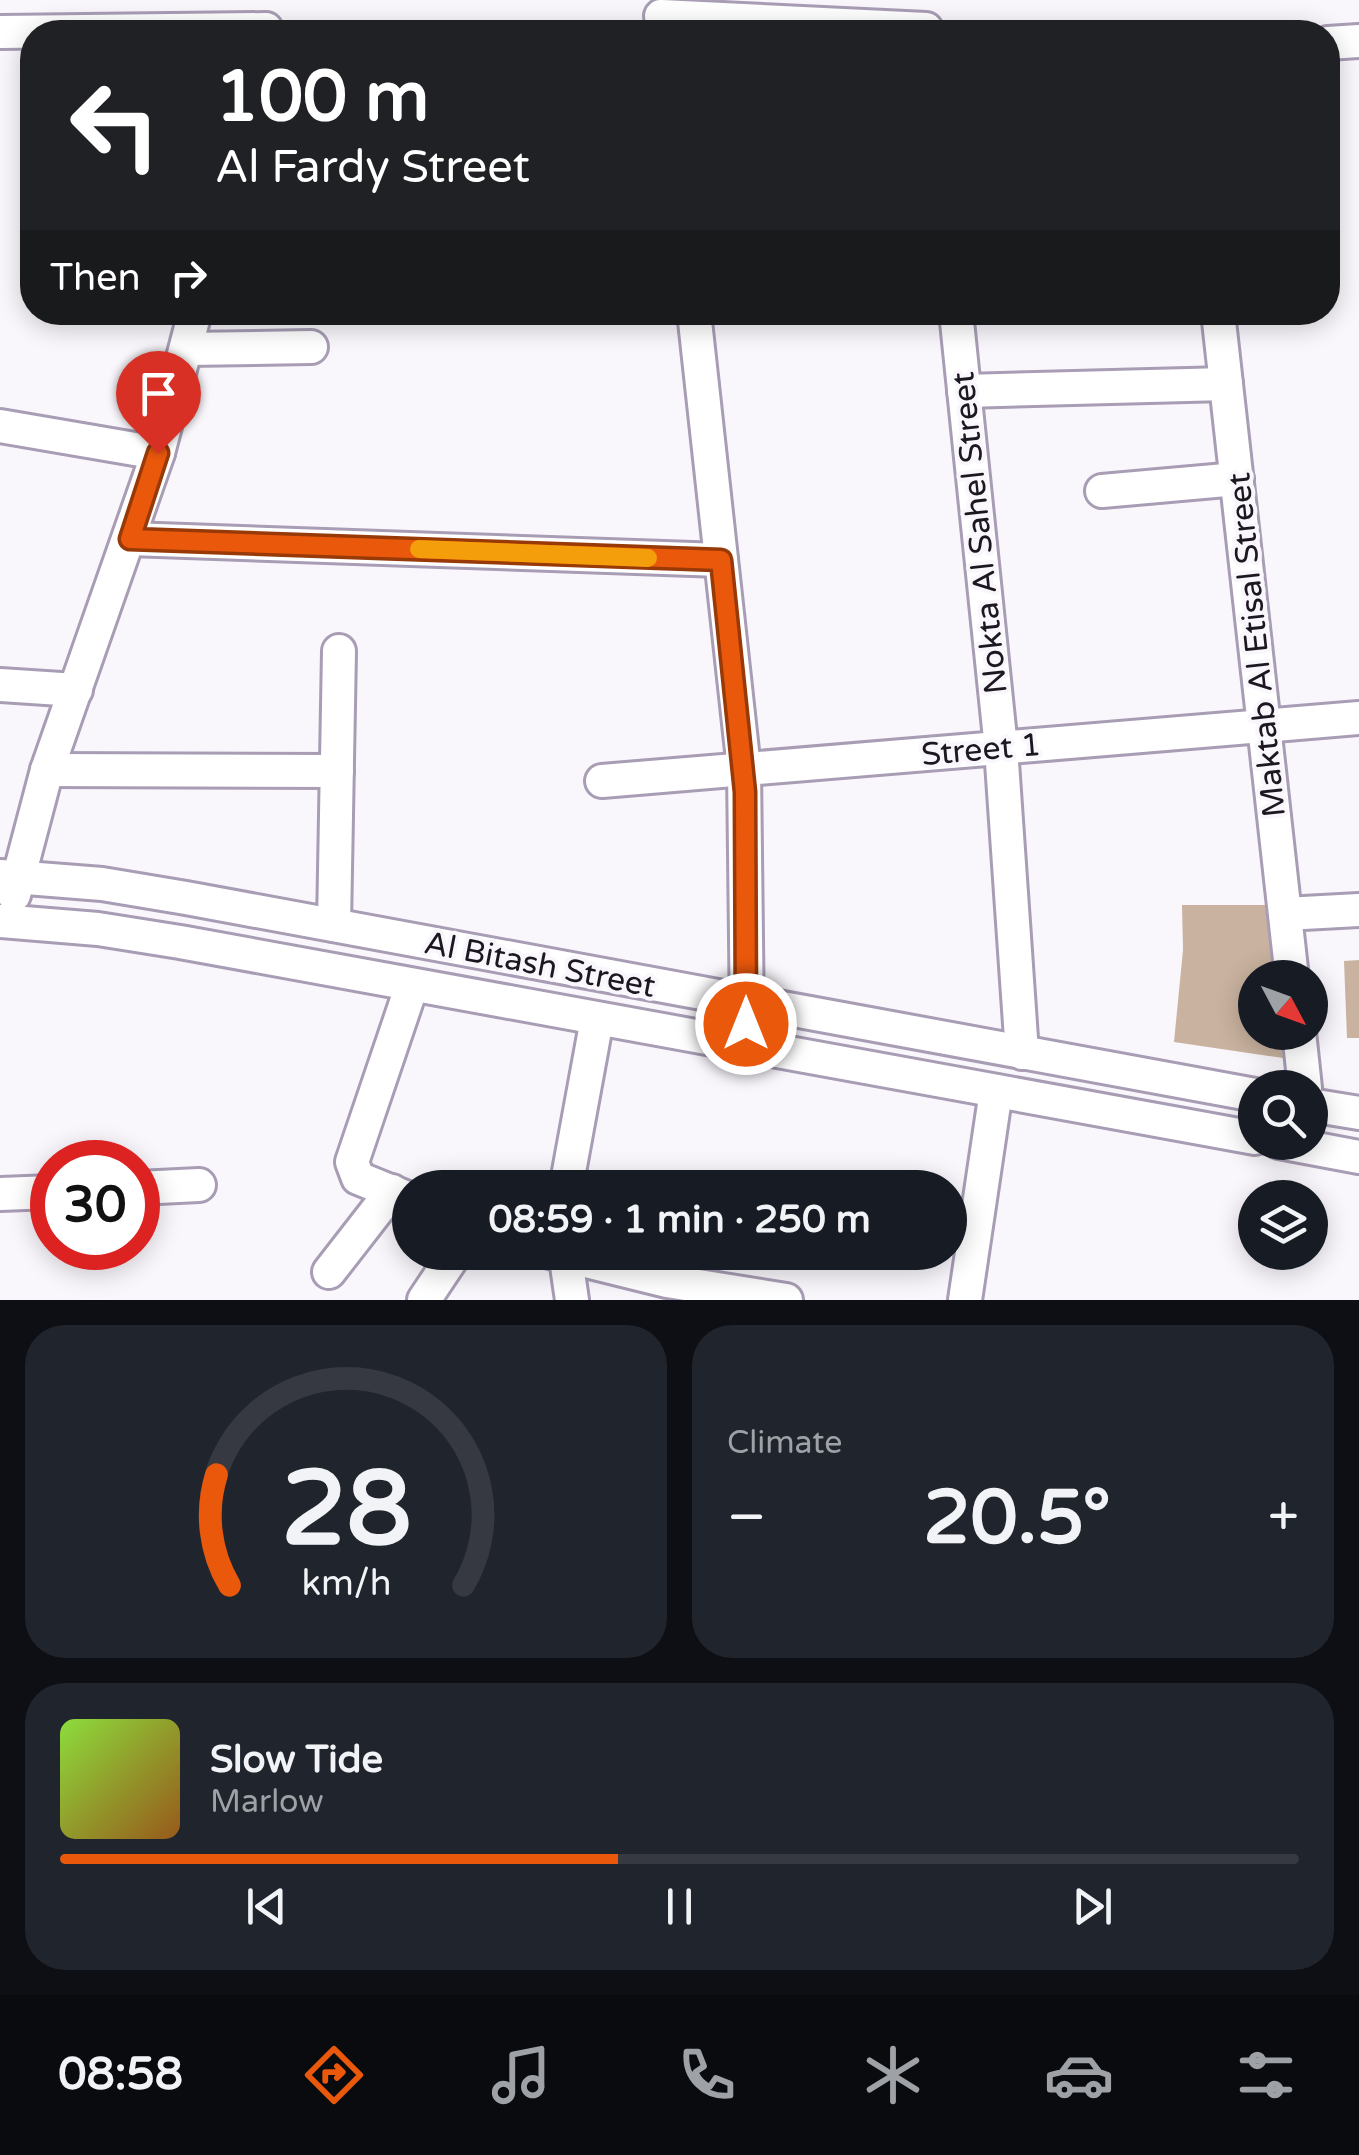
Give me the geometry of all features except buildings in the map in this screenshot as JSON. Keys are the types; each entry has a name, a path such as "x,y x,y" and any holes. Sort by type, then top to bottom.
{"street":[{"path":"661,16 872,20"},
{"path":"5,921 9,876 130,539 158,453 192,325"},
{"path":"695,325 744,769 746,1046"},
{"name":"Nokta Al Sahel Street","path":"957,325 1001,748 1022,1053"},
{"name":"Maktab Al Etisal Street","path":"1219,325 1290,960"},
{"path":"186,349 311,347"},
{"path":"964,391 1226,384"},
{"path":"0,426 158,453"},
{"path":"1102,491 1237,479"},
{"path":"130,539 721,560"},
{"path":"334,925 340,651"},
{"path":"0,685 76,690"},
{"name":"Street 1","path":"602,781 1359,718"},
{"path":"47,770 337,771"},
{"name":"Al Bitash Street","path":"9,876 143,891 1238,1092"},
{"path":"1285,914 1359,910"},
{"name":"Al Bitash Street","path":"5,921 138,935 1238,1135"},
{"path":"392,1191 358,1178 352,1171 352,1162 412,985"},
{"path":"569,1170 598,1019"},
{"path":"966,1300 996,1092"},
{"path":"1328,1108 1359,1113"},
{"path":"1328,1151 1359,1157"},
{"path":"160,1187 199,1186"},
{"path":"0,1194 30,1193"},
{"path":"329,1272 392,1205"},
{"path":"424,1300 444,1270"},
{"path":"564,1270 572,1300"},
{"path":"623,1270 786,1300"}],"slow traffic":[{"path":"419,549 648,558"}],"route":[{"path":"158,453 130,539 721,560 745,792 746,1024"}]}
